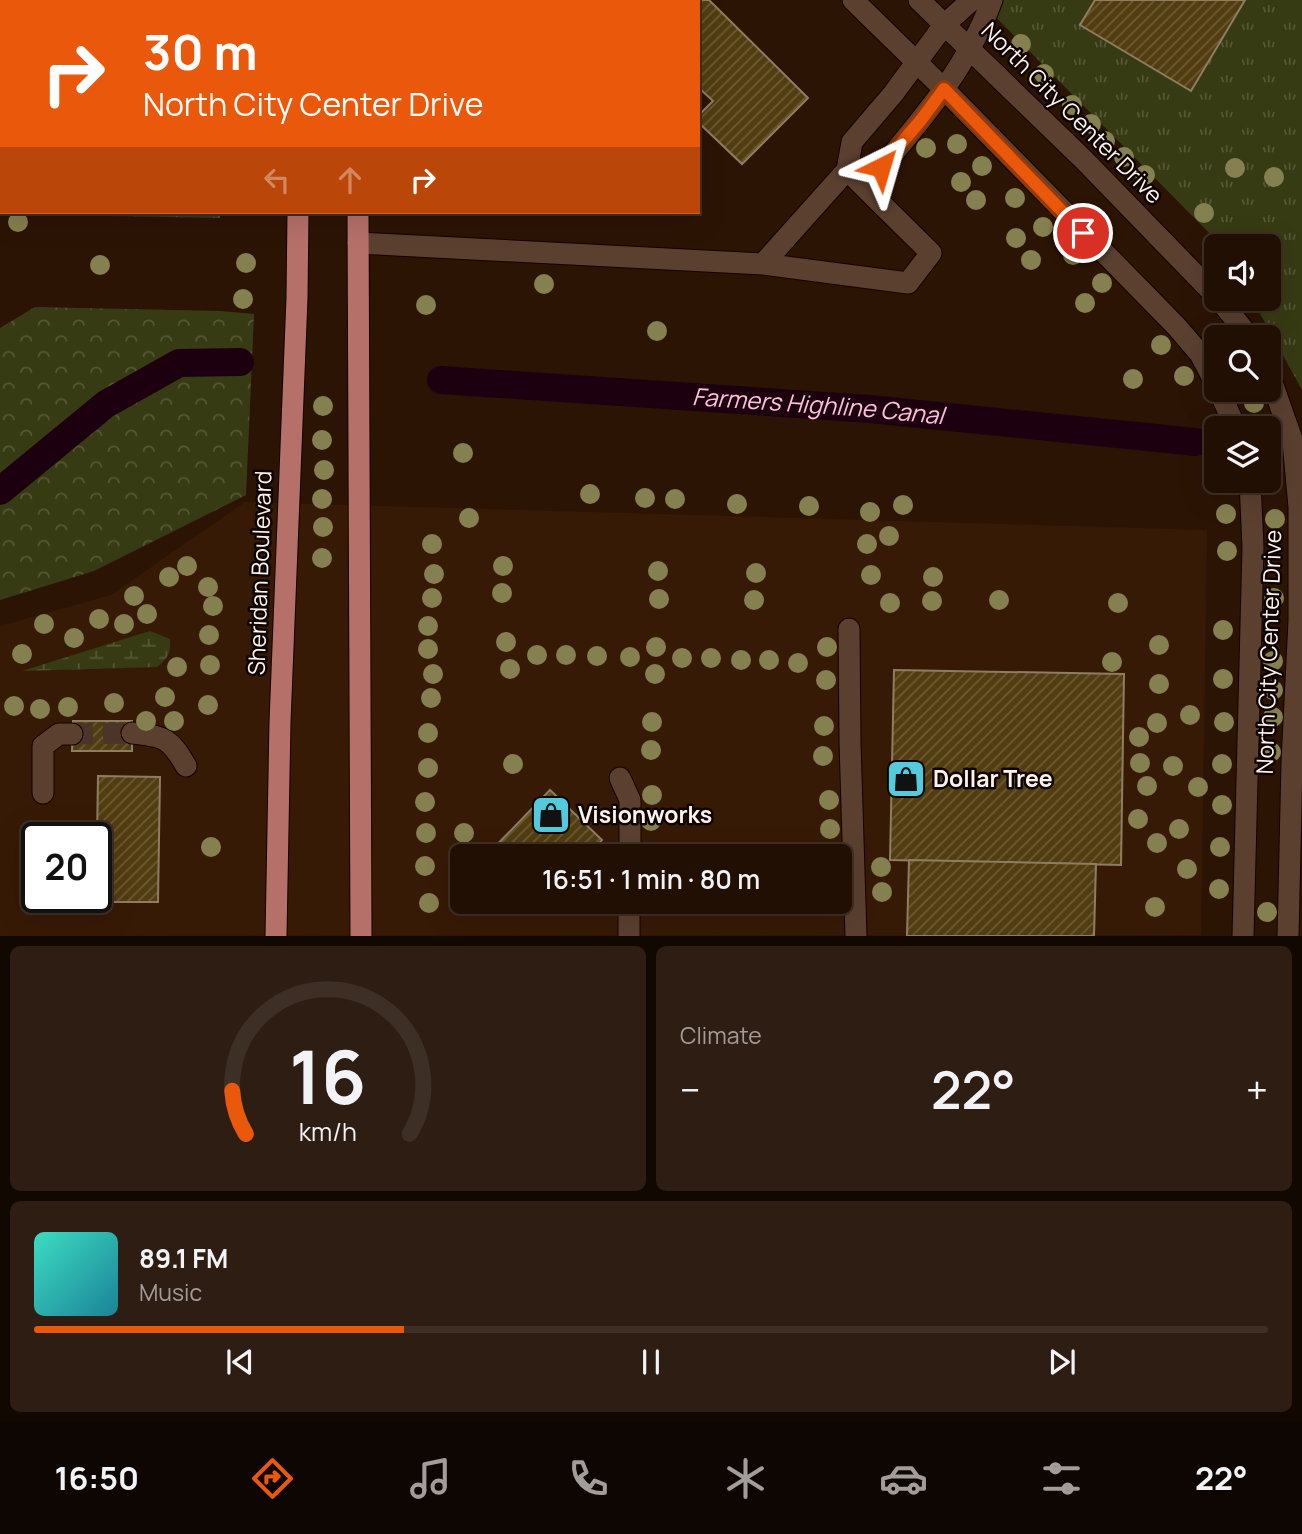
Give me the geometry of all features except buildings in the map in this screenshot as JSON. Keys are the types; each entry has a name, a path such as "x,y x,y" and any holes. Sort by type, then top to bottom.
{"main road":[{"name":"Sheridan Boulevard","path":"276,936 280,722 298,214"},
{"path":"358,214 361,936"}],"street":[{"path":"853,0 1177,327 1204,362"},
{"name":"North City Center Drive","path":"919,0 1084,160 1204,284"},
{"path":"763,264 847,170 852,142 893,94 944,25 972,0"},
{"path":"847,170 881,167 921,120 971,50 992,0"},
{"path":"358,243 763,264 908,283 931,253 847,170"},
{"name":"North City Center Drive","path":"1228,311 1240,325"},
{"name":"North City Center Drive","path":"1279,402 1293,442 1299,507 1299,621 1292,762 1289,936"},
{"name":"North City Center Drive","path":"1242,936 1253,547 1251,493"},
{"path":"849,629 856,936"},
{"path":"132,733 155,735 174,746 186,766"},
{"path":"43,793 43,746 59,734 72,734"},
{"path":"620,778 630,800 630,844"},
{"path":"629,914 629,936"}],"shaded area":[{"path":"245,502 1207,530 1201,935 0,936 0,626 111,595"}],"green space":[{"path":"979,0 1302,0 1302,390 1281,352 1281,325 1266,325 1259,311 1281,311 1281,234 1210,234"},
{"path":"0,214 220,214 220,218"},
{"path":"35,307 254,314 246,495 94,571 0,600 0,328"},
{"path":"150,631 170,639 168,655 157,667 22,671"}],"waterway":[{"name":"Farmers Highline Canal","path":"0,491 106,404 179,363 240,362"},
{"name":"Farmers Highline Canal","path":"441,380 870,409 1196,442"}],"tunnel":[{"path":"72,734 132,733"}],"place":[{"name":"Dollar Tree","path":"906,779"},
{"name":"Visionworks","path":"551,815"}],"route":[{"path":"881,167 944,89 1083,233"}]}
